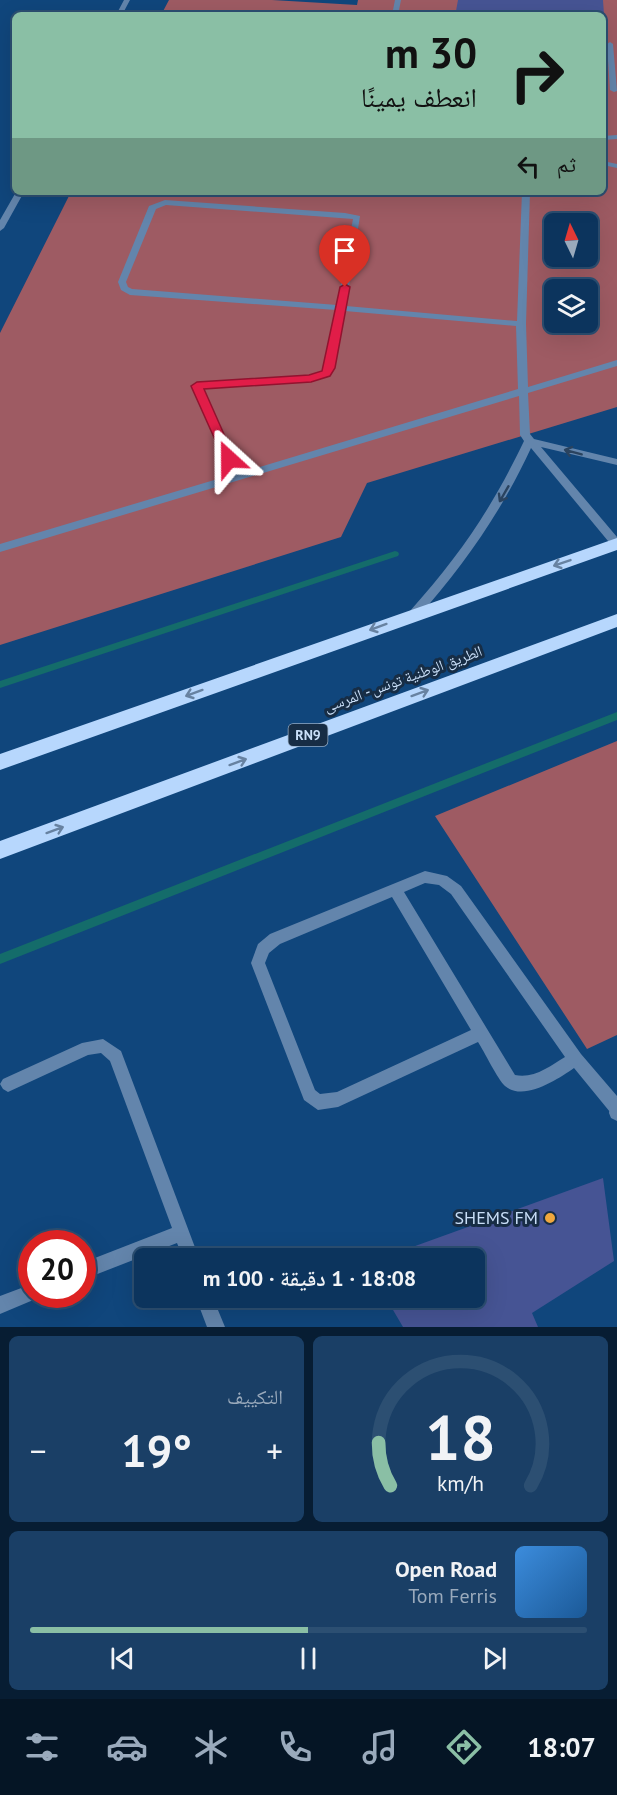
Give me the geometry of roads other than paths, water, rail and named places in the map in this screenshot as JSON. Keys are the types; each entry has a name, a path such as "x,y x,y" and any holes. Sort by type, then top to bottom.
{"highway":[{"path":"0,762 617,544"},
{"name":"الطريق الوطنية تونس - المرسى","path":"0,850 617,620"}],"lane":[{"path":"610,44 616,90"},
{"path":"0,228 18,195"},
{"path":"526,195 521,324 525,435 617,544"},
{"path":"237,477 197,386 311,378 326,373 341,308 357,218 345,215 165,202 157,204 152,208 122,282 124,288 140,294 341,308 521,324"},
{"path":"0,548 617,363"},
{"path":"529,441 617,462"},
{"path":"414,614 454,570 486,526 511,483 529,441"},
{"path":"480,1032 338,1099 318,1102 309,1095 258,963 263,949 275,939 425,877 442,880 456,890 576,1059 617,1108"},
{"path":"395,890 510,1081 519,1086 532,1083 576,1059"},
{"path":"8,1084 87,1048 103,1046 116,1056 187,1248"},
{"path":"96,1266 181,1233"},
{"path":"0,1305 18,1298"},
{"path":"209,1308 216,1327"}],"waterway":[{"path":"0,685 395,554"},
{"path":"0,959 617,716"}],"place":[{"name":"SHEMS FM","path":"550,1218"}]}
